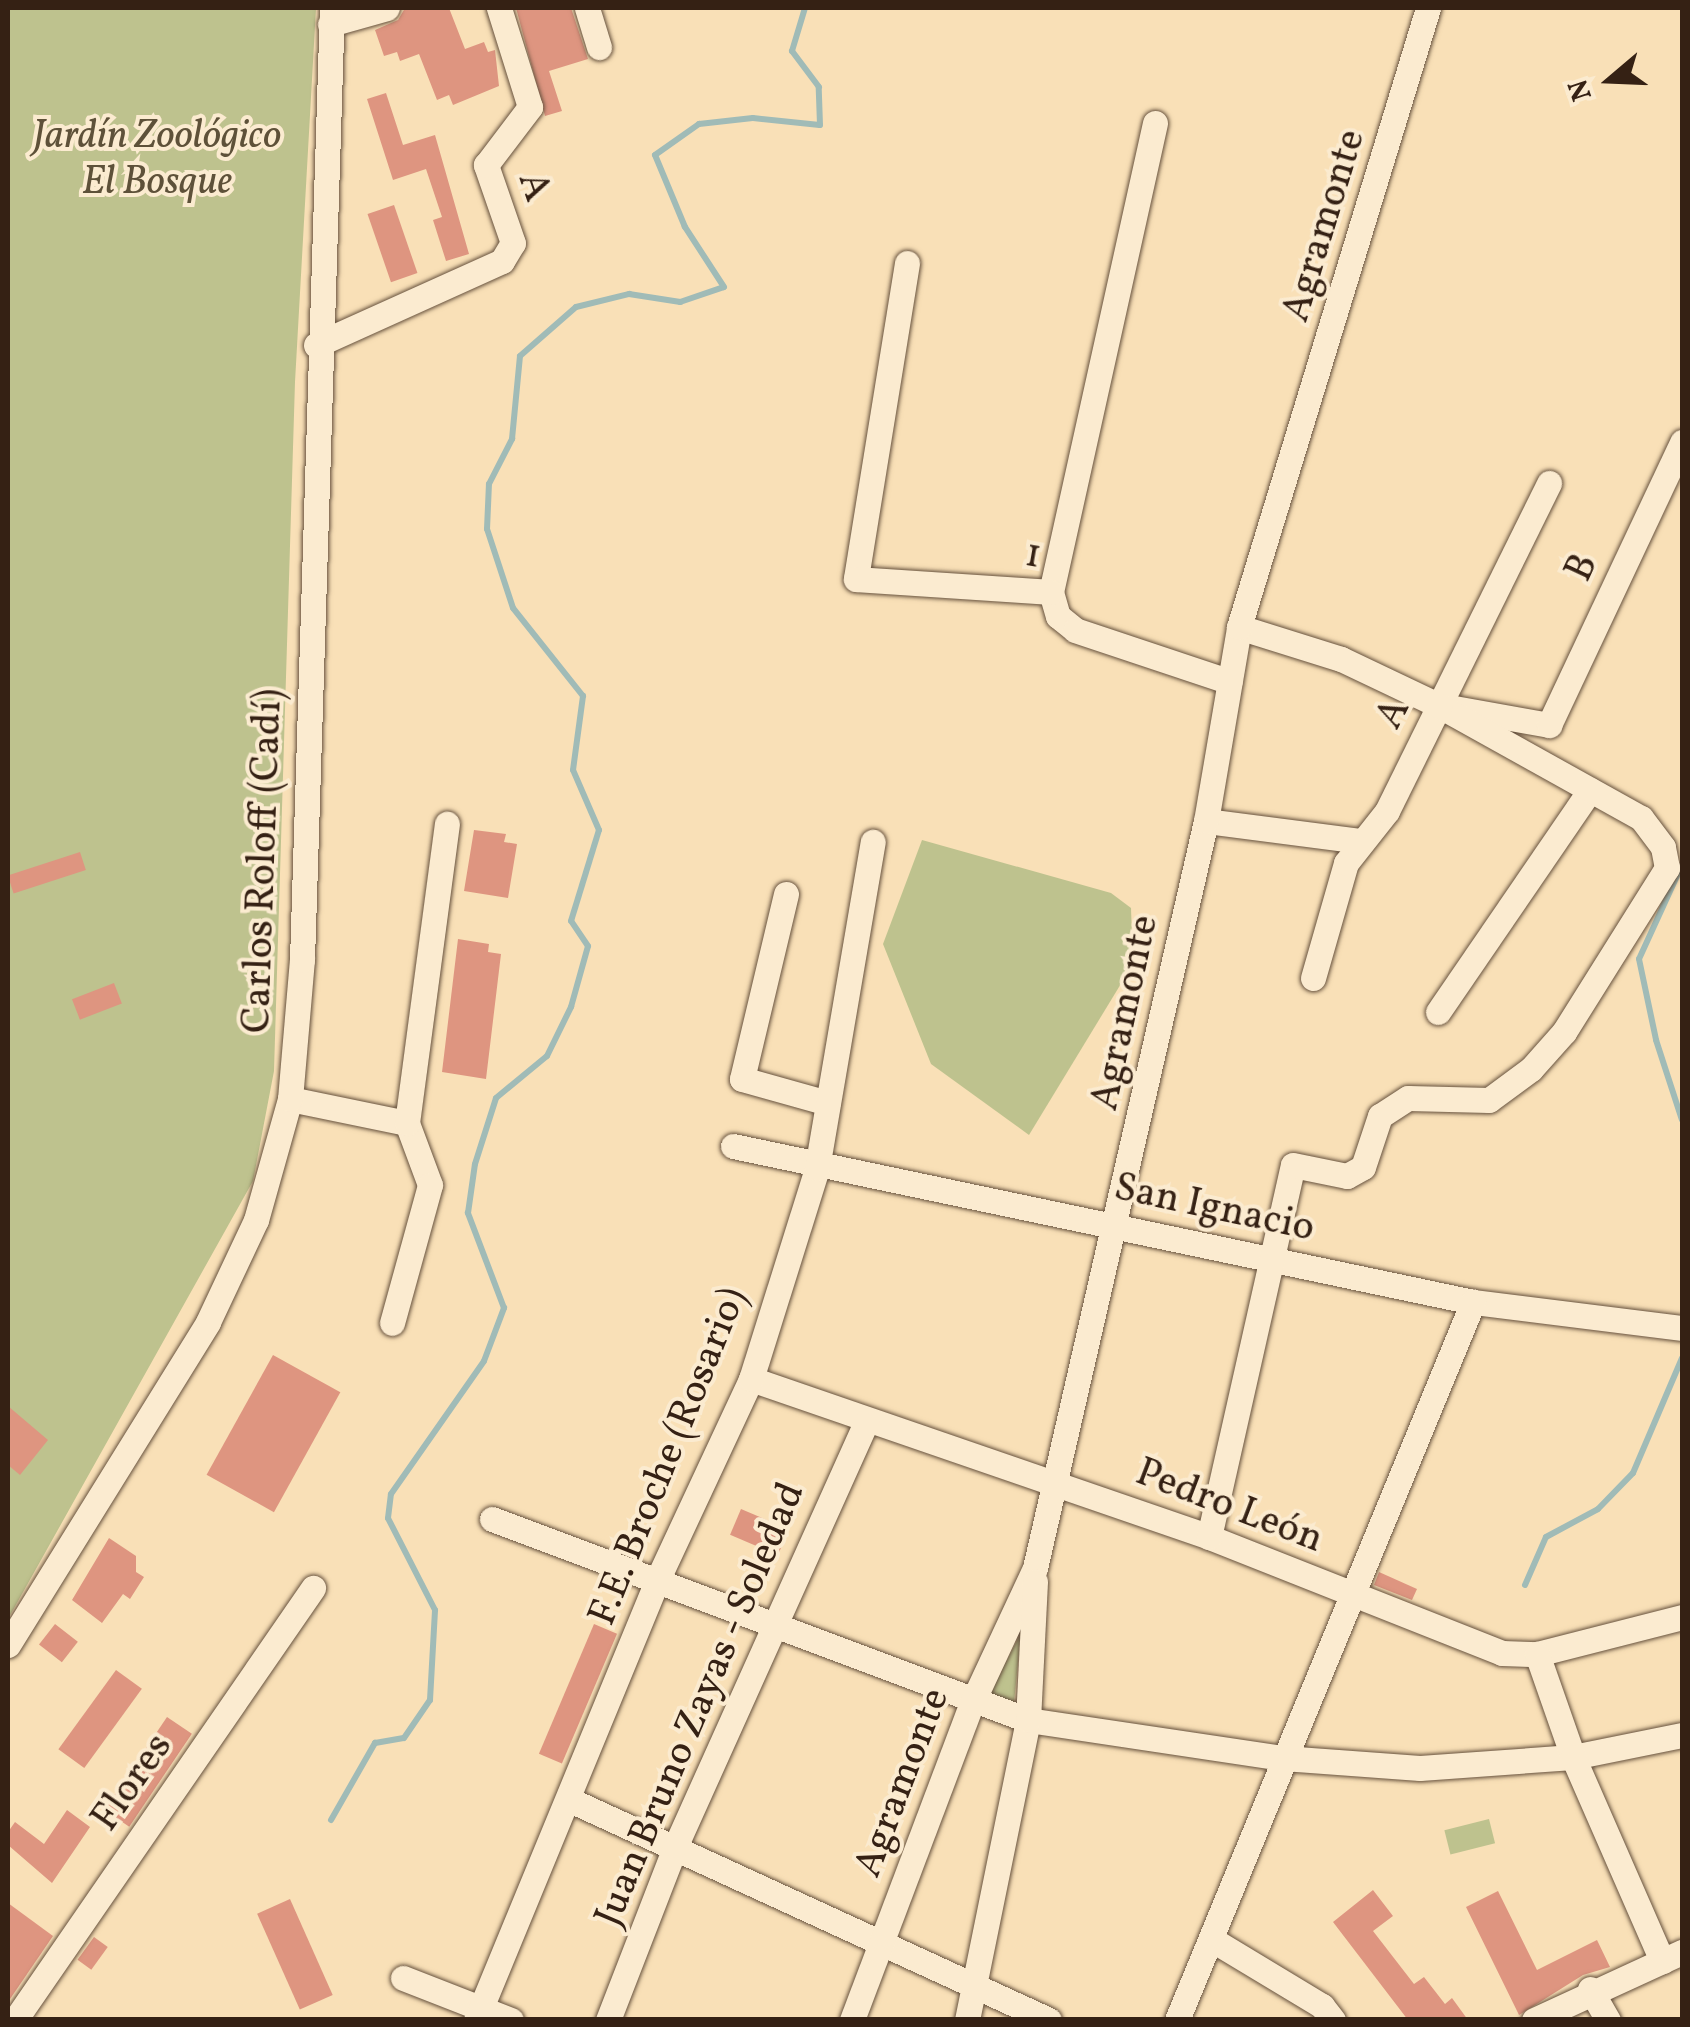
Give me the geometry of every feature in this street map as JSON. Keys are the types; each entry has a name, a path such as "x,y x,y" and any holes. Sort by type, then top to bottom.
{"street":[{"path":"331,16 387,8"},
{"name":"A","path":"316,345 502,261 513,243 486,164 530,107 499,8"},
{"path":"587,8 600,47"},
{"name":"Agramonte","path":"852,2020 972,1703 1035,1568 1118,1226 1206,821 1239,627 1428,8"},
{"name":"Carlos Roloff (Cadí)","path":"8,1644 208,1322 256,1220 290,1099 302,960 316,345 331,16"},
{"path":"1050,592 1155,123"},
{"name":"1","path":"906,262 856,579 1050,592 1058,616 1075,630 1230,682"},
{"name":"B","path":"1440,706 1549,725 1682,442"},
{"name":"A","path":"1312,978 1335,892 1360,841 1387,811 1549,483"},
{"path":"1209,1537 1268,1262 1293,1165 1346,1176 1363,1166 1380,1116 1408,1098 1488,1100 1531,1069 1564,1032 1667,868 1664,846 1641,818 1440,706 1341,659 1239,627"},
{"path":"1438,1012 1590,790"},
{"path":"1206,821 1360,841"},
{"path":"392,1323 430,1185 407,1123 447,824"},
{"name":"F.E. Broche (Rosario)","path":"480,2015 655,1586 751,1380 817,1168 873,842"},
{"path":"786,894 742,1079 828,1103"},
{"path":"290,1099 407,1123"},
{"name":"San Ignacio","path":"733,1146 817,1168 1118,1226 1268,1262 1472,1302 1674,1326"},
{"path":"1178,2020 1472,1302"},
{"name":"Pedro León","path":"751,1380 1209,1537 1458,1640 1502,1654 1537,1654 1682,1617"},
{"name":"Juan Bruno Zayas - Soledad","path":"608,2020 676,1845 866,1422"},
{"path":"492,1519 655,1586 1028,1720 1283,1758 1420,1768 1573,1757 1682,1735"},
{"path":"968,2020 1028,1720 1035,1568"},
{"name":"Flores","path":"15,2020 313,1588"},
{"path":"1534,2020 1590,1989 1672,1956 1573,1757 1537,1654"},
{"path":"570,1800 883,1939 1049,2020"},
{"path":"1211,1939 1322,2006 1333,2020"},
{"path":"404,1978 480,2015 510,2020"},
{"path":"1590,1989 1608,2020"}],"green space":[{"name":"Jardín Zoológico El Bosque","path":"8,8 316,8 295,382 274,1071 253,1181 8,1619"},
{"path":"922,840 1111,893 1131,908 1133,964 1029,1135 931,1064 883,944"},
{"path":"1021,1633 1014,1702 989,1694"},
{"path":"1489,1819 1495,1843 1450,1854 1444,1830"}],"building":[{"path":"405,8 449,8 465,49 484,42 488,52 495,50 499,86 453,105 449,95 437,100 419,54 400,61 397,52 384,56 375,30 398,20"},
{"path":"516,8 571,8 588,59 549,71 562,111 545,116"},
{"path":"386,93 403,145 435,135 469,254 446,261 433,220 442,217 426,169 393,180 367,99"},
{"path":"394,205 417,273 391,282 368,214"},
{"path":"474,830 506,834 504,842 517,844 508,898 464,891"},
{"path":"80,852 86,870 14,894 8,875"},
{"path":"458,939 489,944 488,952 501,954 486,1079 442,1072"},
{"path":"114,983 122,1004 80,1020 72,999"},
{"path":"273,1355 340,1392 274,1512 207,1475"},
{"path":"8,1406 48,1440 20,1475 8,1465"},
{"path":"741,1509 789,1529 778,1555 730,1535"},
{"path":"109,1538 136,1556 136,1572 144,1577 130,1599 123,1594 102,1623 72,1600"},
{"path":"1379,1572 1417,1589 1412,1600 1374,1585"},
{"path":"55,1624 78,1642 62,1662 39,1644"},
{"path":"594,1624 617,1634 562,1764 539,1754"},
{"path":"116,1670 142,1689 84,1768 58,1749"},
{"path":"167,1717 192,1734 129,1827 104,1810"},
{"path":"67,1810 90,1827 52,1883 8,1845 8,1832 15,1822 44,1844"},
{"path":"1373,1890 1393,1916 1373,1931 1414,1984 1424,1977 1445,2004 1452,1998 1468,2020 1408,2020 1333,1922"},
{"path":"1498,1891 1537,1970 1597,1940 1610,1967 1583,1975 1519,2015 1466,1907"},
{"path":"290,1899 333,1995 300,2010 257,1914"},
{"path":"8,1903 53,1936 8,2002"},
{"path":"94,1937 108,1947 91,1970 78,1960"}],"waterway":[{"path":"331,1820 375,1743 404,1738 430,1700 435,1610 388,1518 391,1494 484,1361 504,1308 468,1213 475,1164 496,1098 547,1056 571,1007 588,946 571,921 599,830 573,770 583,696 513,608 487,529 489,484 512,439 520,356 576,307 629,294 680,302 724,287 685,227 655,155 699,124 753,118 820,125 819,87 792,51 805,8"},
{"path":"1682,865 1639,959 1656,1040 1682,1120"},
{"path":"1525,1585 1546,1537 1598,1509 1633,1473 1682,1358"}]}
